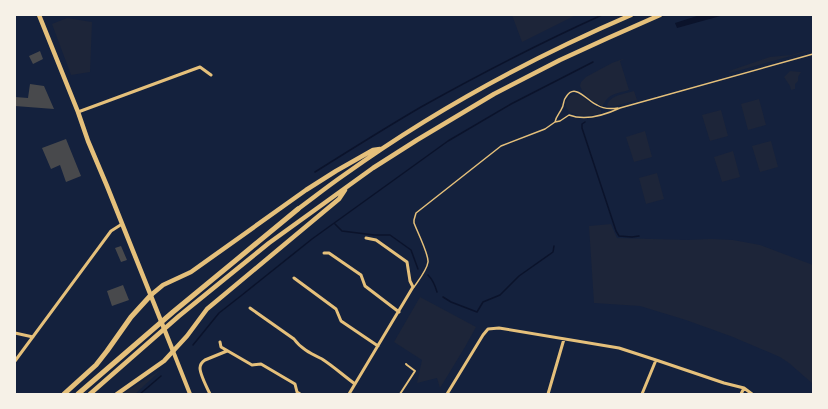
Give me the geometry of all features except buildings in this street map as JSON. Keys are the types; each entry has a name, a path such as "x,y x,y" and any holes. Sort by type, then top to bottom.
{"highway":[{"path":"78,394 173,312 298,209"},
{"path":"64,394 96,365 131,317 151,295"}],"main road":[{"path":"39,15 190,394"},
{"path":"298,209 384,148 476,91 591,32 631,15"},
{"path":"90,394 177,318 268,243 347,186 417,140 494,94 574,54 660,15"},
{"path":"151,295 164,285 191,272 306,190 373,150 384,148"},
{"path":"117,394 164,361 207,309 340,199 347,186"}],"street":[{"path":"78,112 200,67 211,74"},
{"path":"15,361 111,231 115,227 122,224"},
{"path":"349,394 414,287 410,281 407,262 376,240 366,238"},
{"path":"324,253 329,253 361,275 365,286 399,312"},
{"path":"294,278 336,309 341,321 378,346"},
{"path":"250,308 294,339 297,344 314,356 322,359 355,384"},
{"path":"447,394 483,335 488,329 499,328 619,348 724,383 744,388 752,394"},
{"path":"15,333 33,337"},
{"path":"548,394 564,339"},
{"path":"220,342 221,347 227,351 252,365 261,364 294,384 297,392 300,394"},
{"path":"210,394 201,371 201,365 205,360 227,351"},
{"path":"642,394 656,360"},
{"path":"400,394 415,371 406,364"},
{"path":"741,394 744,388"}],"lane":[{"path":"414,287 426,268 428,261 414,223 416,213 501,146 545,129 569,115 590,117 608,113 620,108 813,54"},
{"path":"555,122 563,107 565,97 572,92 580,92 600,107 620,108"}],"shaded area":[{"path":"512,15 576,15 522,42"},
{"path":"700,15 724,15 677,28 675,23"},
{"path":"67,18 92,22 90,72 71,75 52,24"},
{"path":"809,51 730,73 729,71 770,57 791,55"},
{"path":"623,59 620,61 629,90 610,96 602,106 586,95 580,86 581,82 586,77 612,63"},
{"path":"790,71 801,72 798,77 798,81 795,84 795,89 791,90 784,77"},
{"path":"634,91 637,100 615,106 607,106 608,102 614,97"},
{"path":"574,94 582,96 601,110 601,113 582,116 569,111 566,103 568,98"},
{"path":"759,99 766,125 748,130 741,104"},
{"path":"721,110 728,136 710,141 702,115"},
{"path":"645,131 652,157 634,162 626,137"},
{"path":"771,141 778,167 760,172 752,146"},
{"path":"733,151 740,177 722,182 714,157"},
{"path":"657,173 664,199 646,204 639,178"},
{"path":"611,224 617,238 733,240 760,245 813,265 813,384 780,357 733,337 686,320 640,306 594,303 589,226"},
{"path":"420,297 476,327 440,388 437,378 417,383 422,360 394,342"},
{"path":"161,370 135,394 122,394 127,391"}],"waterway":[{"path":"315,172 421,107 533,48 602,15"},
{"path":"193,345 219,313 312,239 448,141 511,104 593,62"},
{"path":"585,122 582,124 582,128 616,231 619,236 639,236"},
{"path":"335,224 342,231 374,235 390,235 411,250 418,269"},
{"path":"443,297 451,302 477,312 483,302 500,295 519,276 553,252 554,246"},
{"path":"428,275 434,283 437,292"},
{"path":"140,394 161,376"}]}
